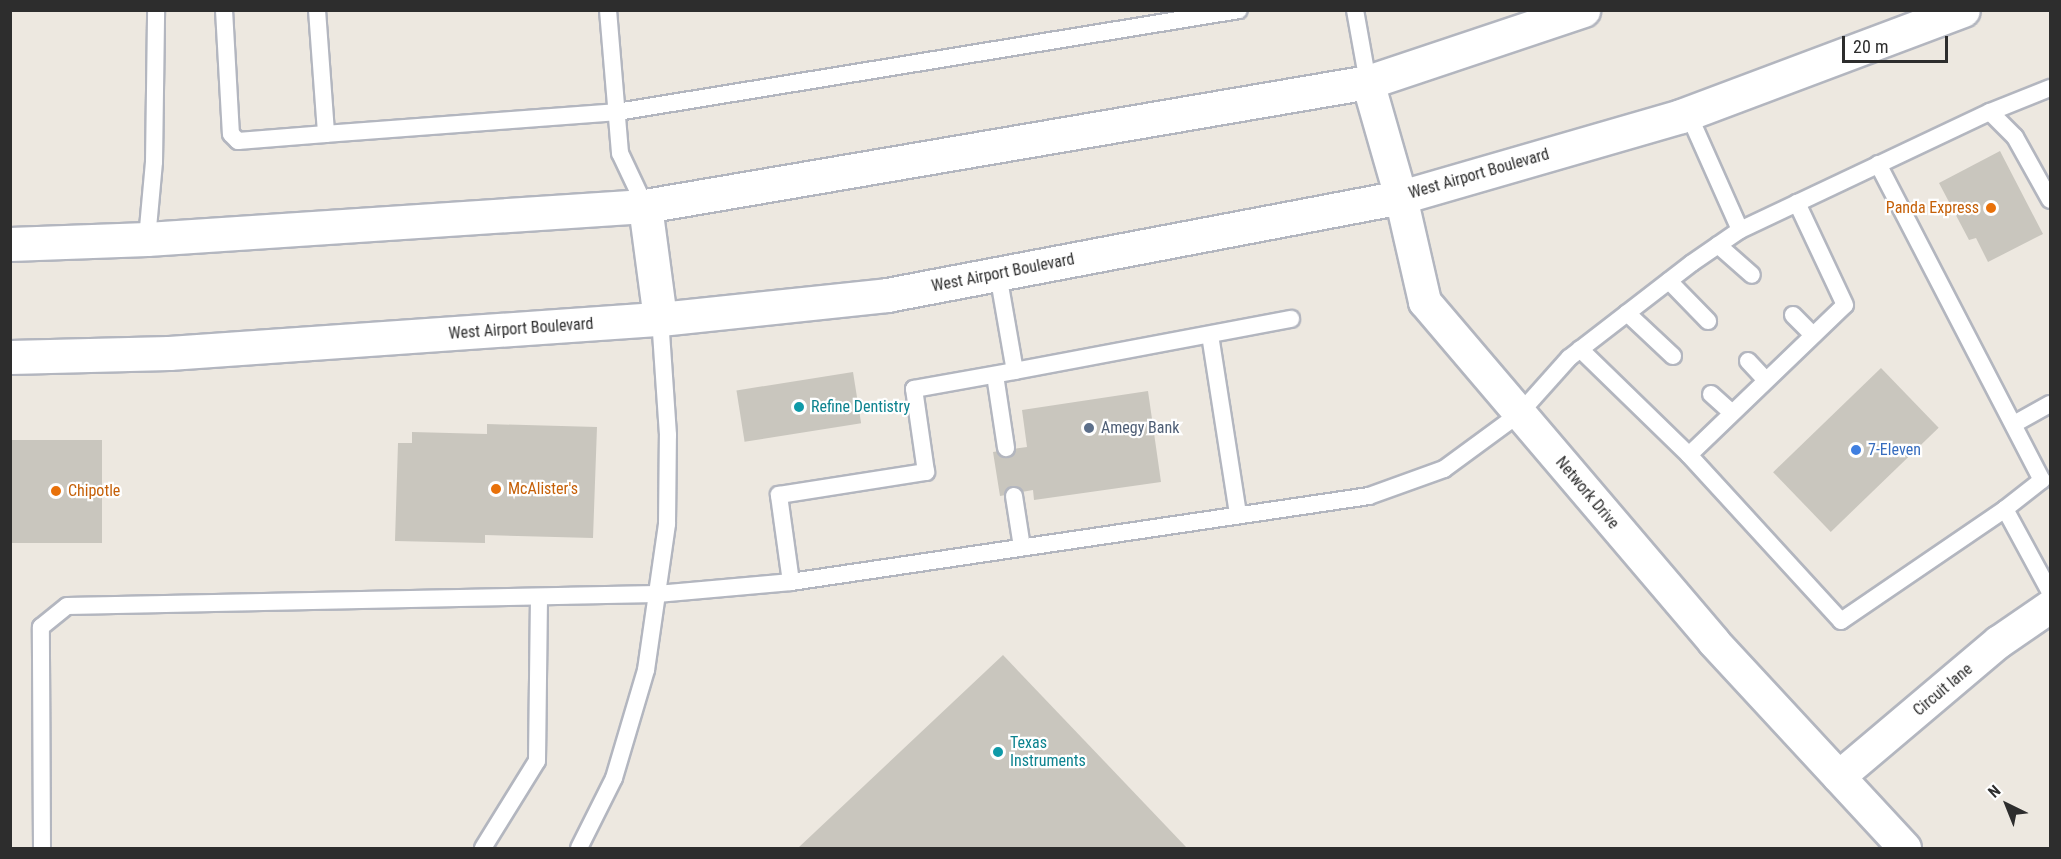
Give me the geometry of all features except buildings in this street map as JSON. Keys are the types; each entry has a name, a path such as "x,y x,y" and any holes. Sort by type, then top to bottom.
{"main road":[{"path":"10,244 147,239 645,206 1368,82 1583,10"},
{"name":"West Airport Boulevard","path":"10,357 169,353 660,319 886,296 1401,197 1688,113 1963,10"},
{"path":"645,206 660,319"}],"street":[{"name":"Network Drive","path":"1368,82 1401,197 1425,302 1714,642 1905,849"},
{"name":"Circuit lane","path":"1839,777 1999,642 2050,607"}],"lane":[{"path":"147,239 154,162 156,10"},
{"path":"224,10 231,134 238,141 617,112 1239,10"},
{"path":"317,10 326,134"},
{"path":"608,10 620,153 645,206"},
{"path":"1355,10 1368,82"},
{"path":"42,849 41,627 67,606 657,594 791,582 1369,496 1444,469 1519,414 1569,358 1580,349 1740,230 1990,112 2050,88"},
{"path":"1990,112 2015,137 2050,200"},
{"path":"1688,113 1740,230"},
{"path":"1580,349 1689,455 1841,621 2005,508 2046,477 2014,424 1878,164"},
{"path":"1689,455 1845,304 1797,203"},
{"path":"1718,245 1752,275"},
{"path":"998,274 1016,371"},
{"path":"1669,281 1708,321"},
{"path":"1628,313 1672,356"},
{"path":"1793,315 1813,335"},
{"path":"579,849 614,778 646,670 668,513 668,435 660,319"},
{"path":"791,582 779,495 926,472 914,389 1291,319"},
{"path":"1210,335 1238,514"},
{"path":"1748,361 1766,380"},
{"path":"995,375 1006,448"},
{"path":"1711,394 1732,413"},
{"path":"2014,424 2050,404"},
{"path":"1014,496 1022,547"},
{"path":"2005,508 2050,592"},
{"path":"483,849 537,761 539,597"}],"place":[{"name":"Panda Express","path":"1991,208"},
{"name":"Refine Dentistry","path":"799,407"},
{"name":"Amegy Bank","path":"1089,428"},
{"name":"7-Eleven","path":"1856,450"},
{"name":"McAlister's","path":"496,489"},
{"name":"Chipotle","path":"56,491"},
{"name":"Texas Instruments","path":"998,752"}]}
